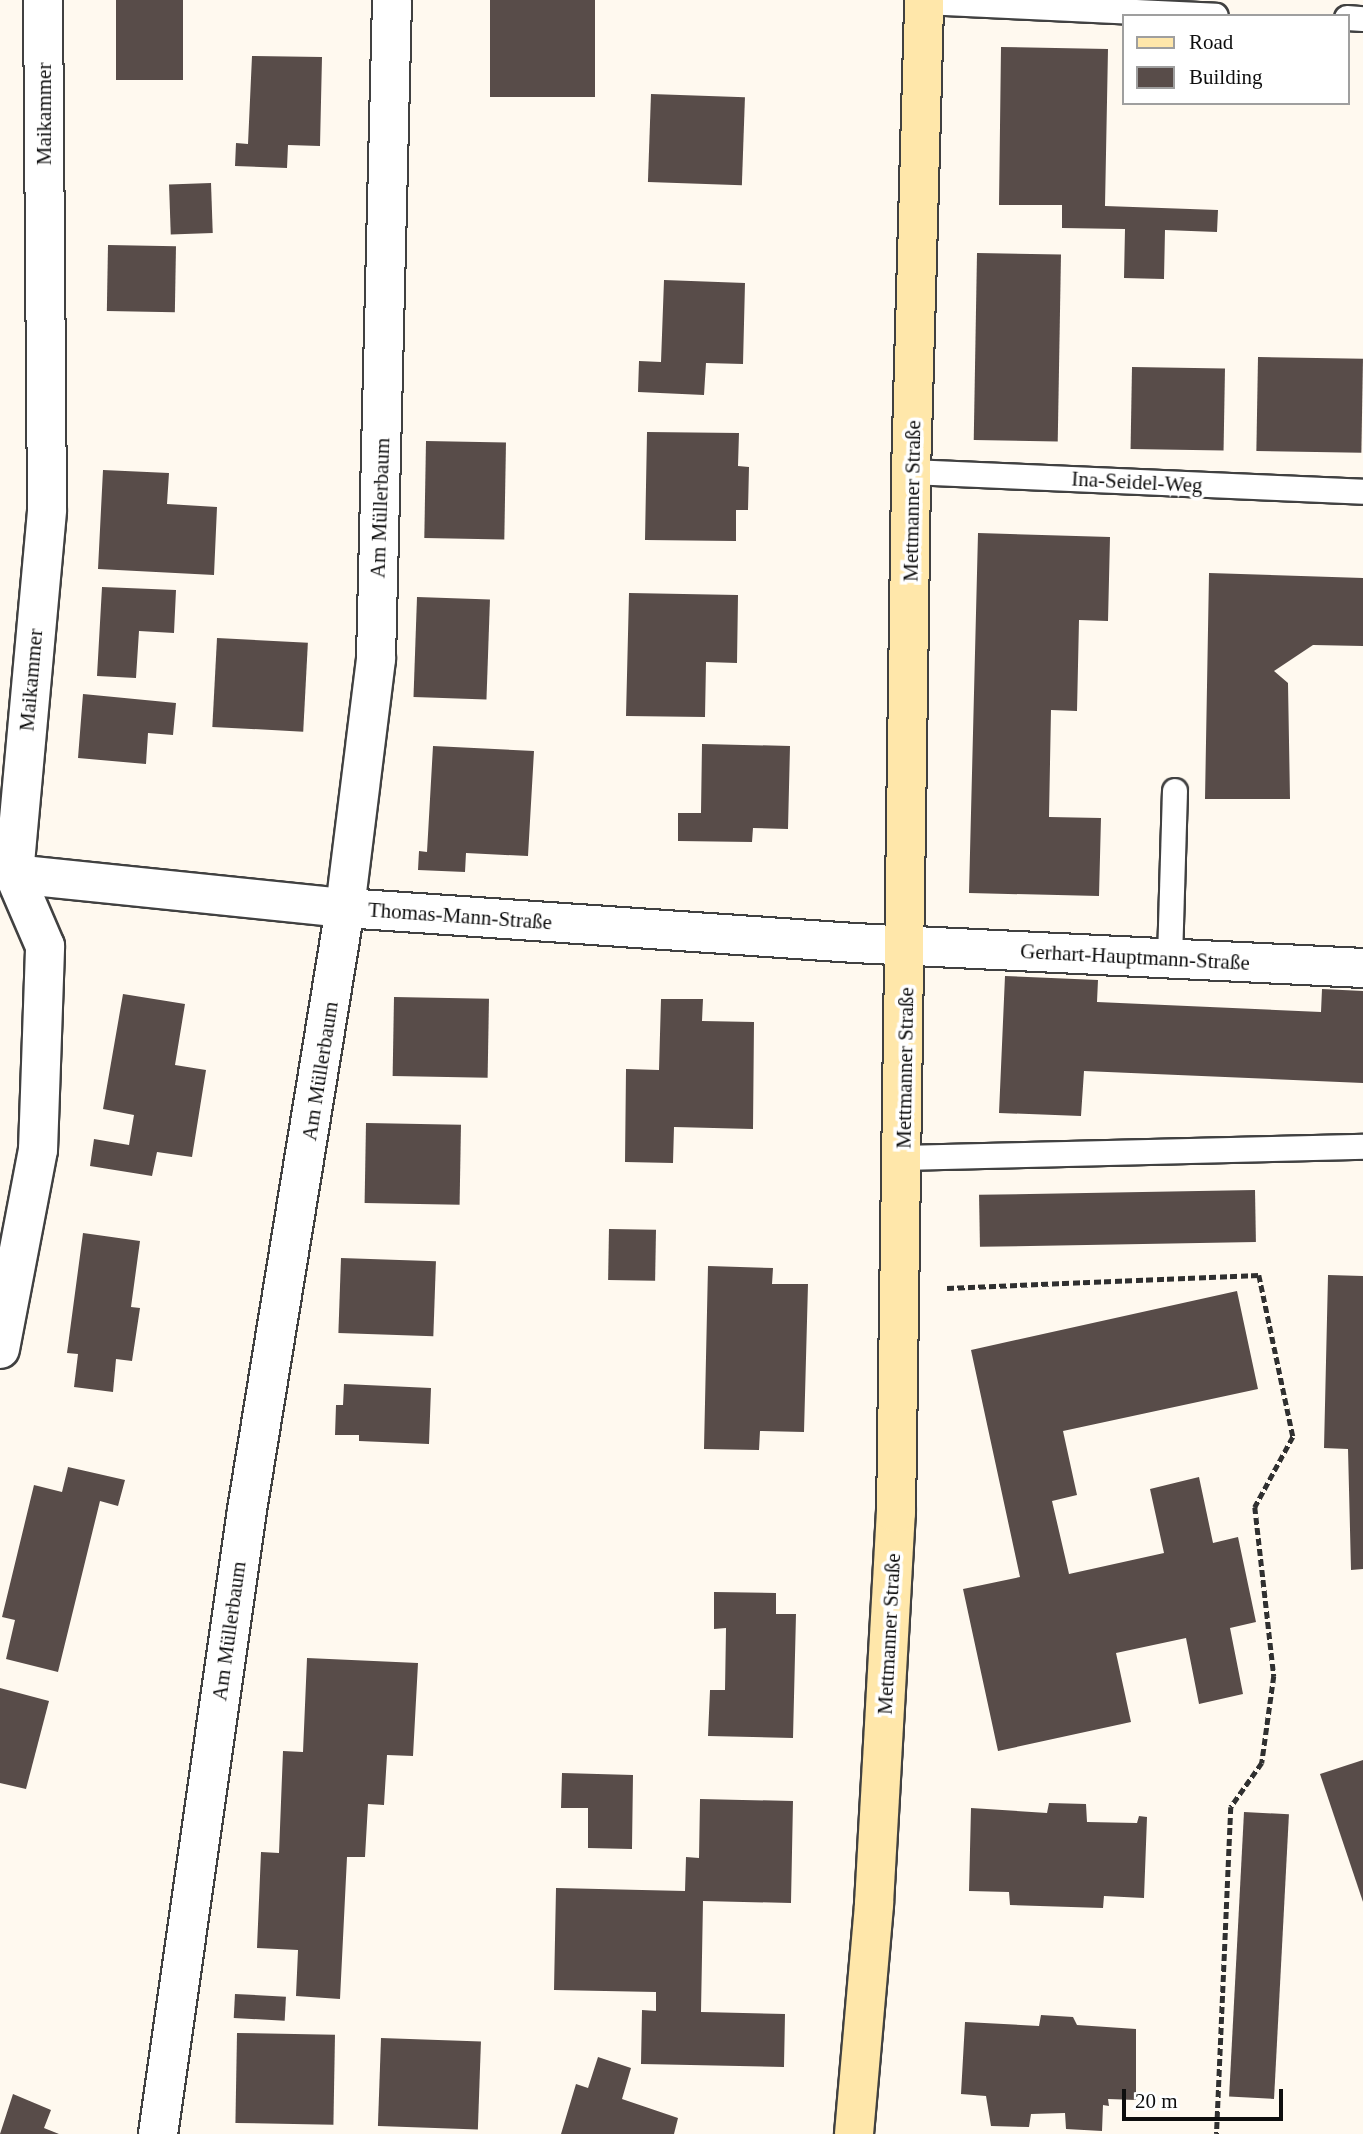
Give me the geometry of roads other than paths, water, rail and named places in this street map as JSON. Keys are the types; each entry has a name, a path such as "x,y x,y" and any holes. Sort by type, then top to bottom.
{"main road":[{"name":"Mettmanner Straße","path":"854,2134 874,1904 896,1513 904,1158 911,472 924,1"}],"street":[{"name":"Maikammer","path":"0,1349 38,1150 45,946 14,874 47,509 43,0"},
{"name":"Am Müllerbaum","path":"158,2134 247,1510 345,908 376,659 392,0"},
{"name":"Thomas-Mann-Straße","path":"14,874 345,908 907,946"},
{"name":"Gerhart-Hauptmann-Straße","path":"907,946 1363,968"}],"lane":[{"path":"924,1 1177,14"},
{"name":"Ina-Seidel-Weg","path":"911,472 1363,492"},
{"path":"1170,958 1175,791"},
{"path":"904,1158 1363,1147"}]}
